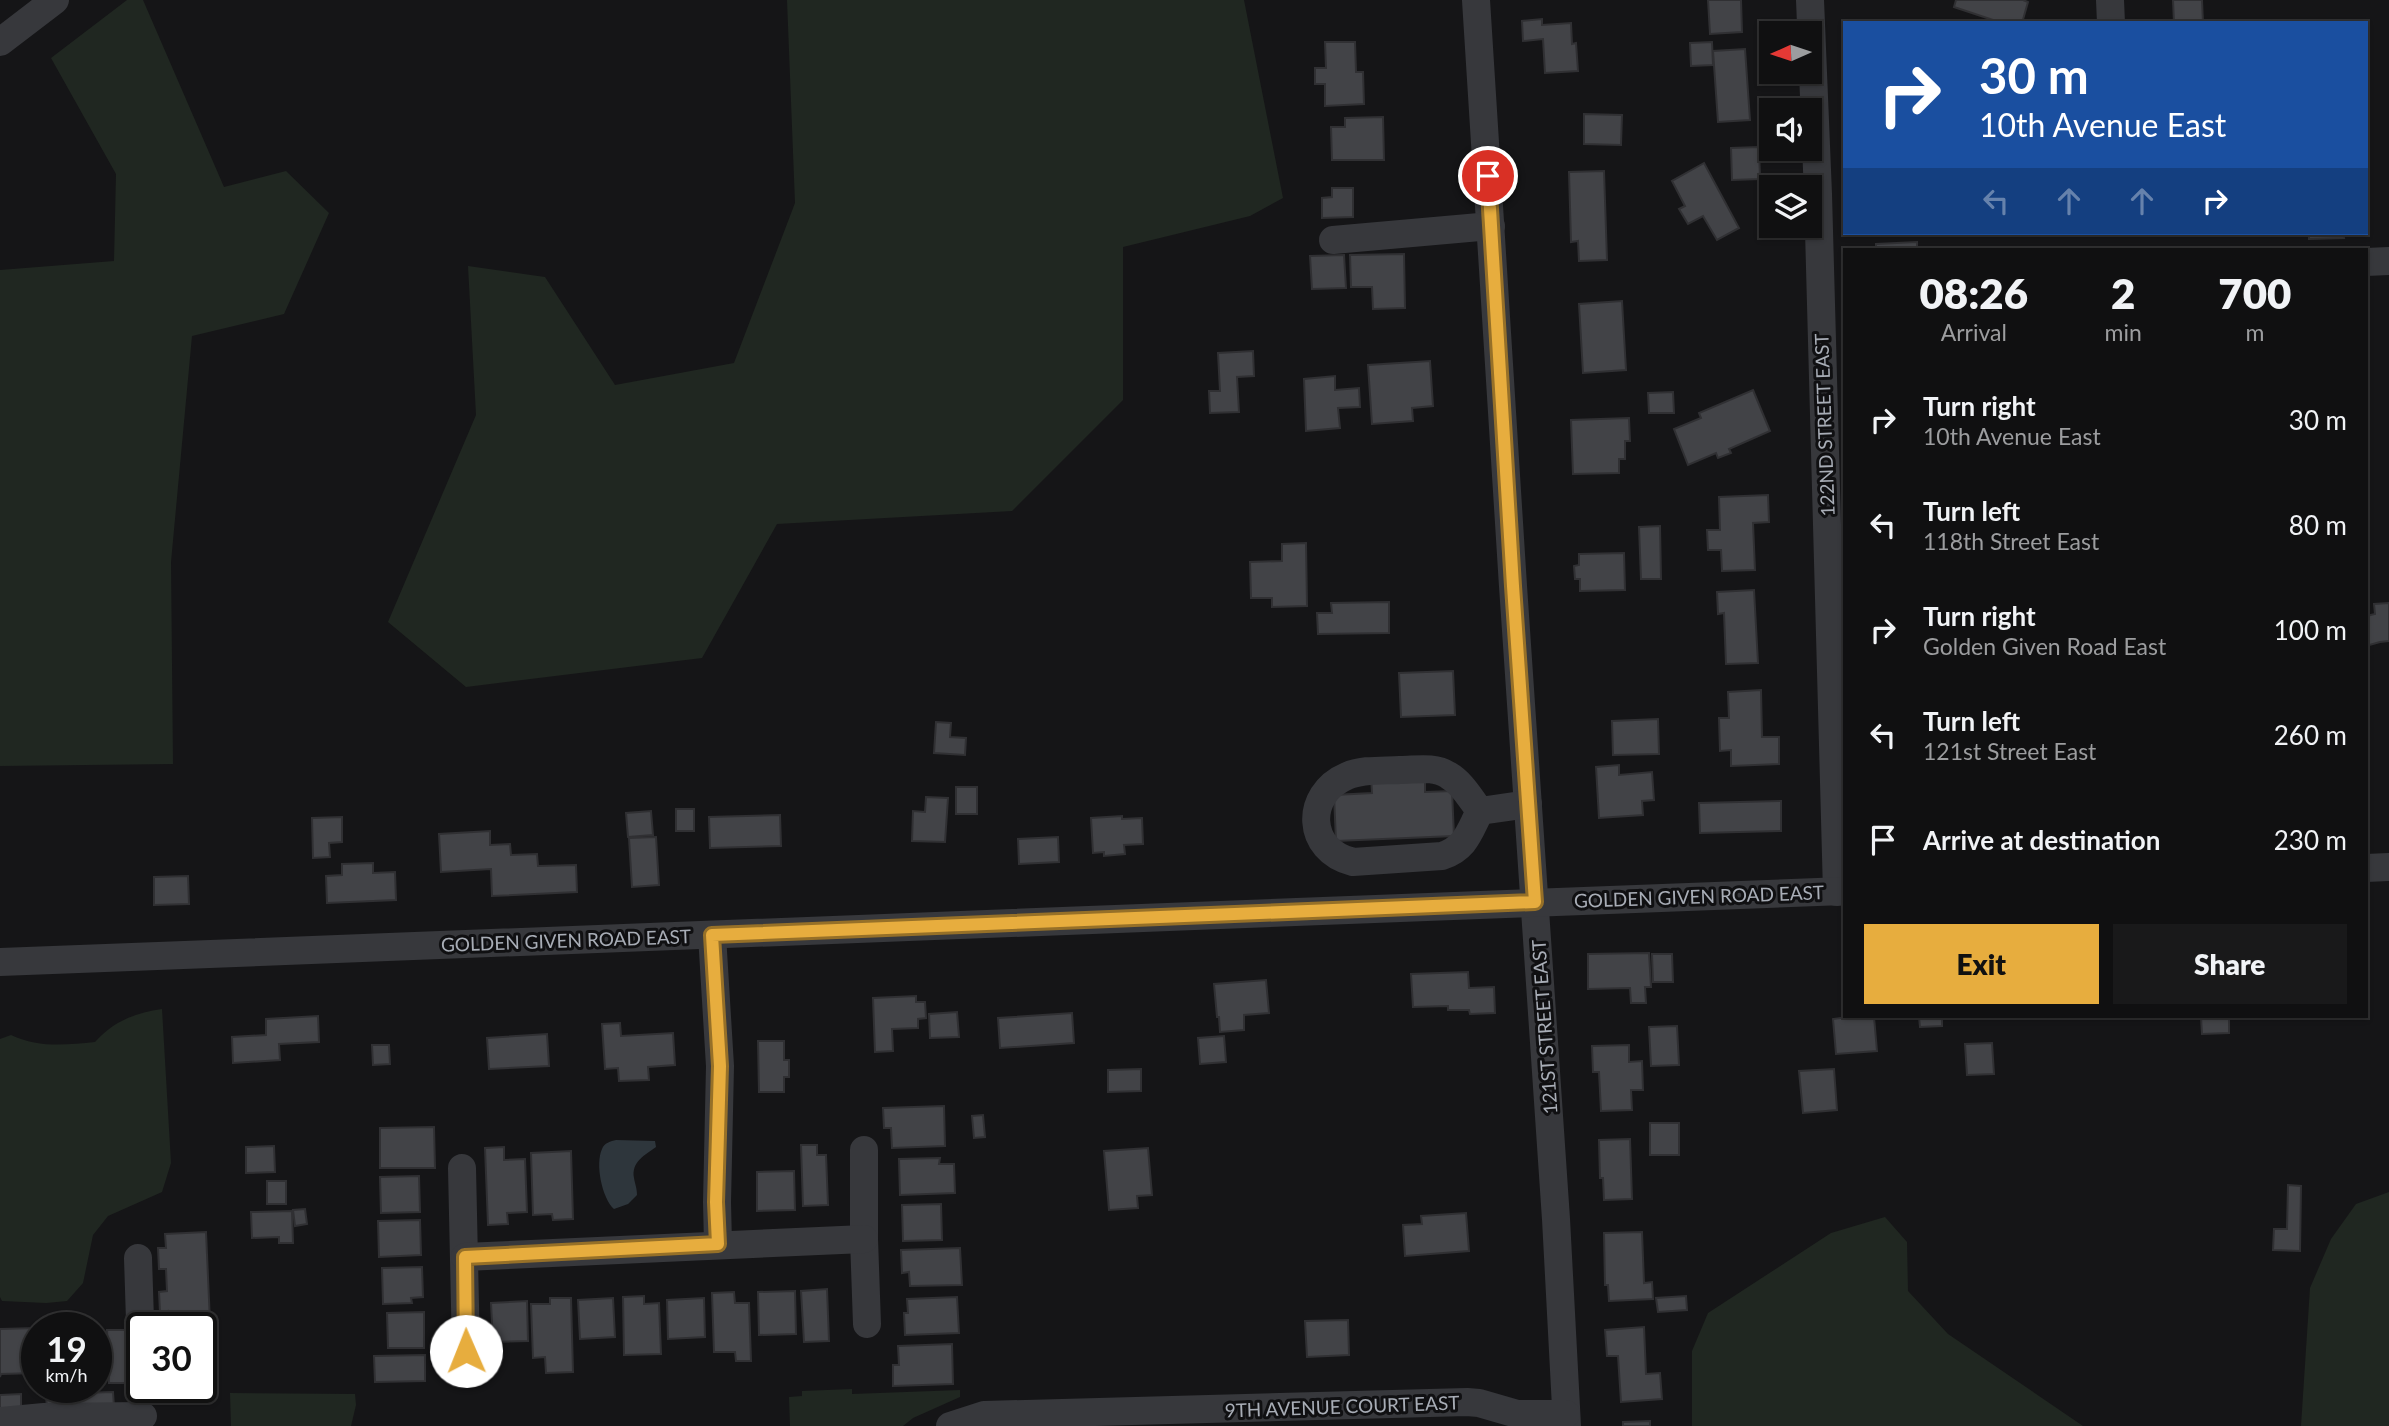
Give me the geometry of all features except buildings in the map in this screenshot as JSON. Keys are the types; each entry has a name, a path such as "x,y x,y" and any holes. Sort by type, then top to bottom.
{"street":[{"path":"0,42 55,0"},
{"name":"121ST STREET EAST","path":"1476,0 1567,1420"},
{"name":"122ND STREET EAST","path":"1810,0 1841,891"},
{"path":"2110,0 2111,21"},
{"path":"1333,240 1491,226"},
{"path":"2368,262 2389,261"},
{"path":"1432,769 1459,783 1480,811 1464,843 1456,851 1442,856 1353,862 1340,859 1324,846 1318,835 1316,815 1320,800 1331,785 1347,776 1362,772 1432,769"},
{"path":"1480,811 1528,804"},
{"path":"2368,868 2389,867"},
{"name":"GOLDEN GIVEN ROAD EAST","path":"0,962 1841,891"},
{"path":"712,935 720,1066 716,1202 718,1244"},
{"path":"864,1150 867,1324"},
{"path":"461,1168 466,1351"},
{"path":"465,1257 864,1239"},
{"path":"138,1258 140,1312"},
{"name":"9TH AVENUE COURT EAST","path":"950,1426 984,1415 1467,1402 1517,1414 1567,1420"},
{"path":"0,1421 44,1417 143,1421 142,1403"}],"shaded area":[{"path":"127,0 143,0 224,187 286,171 329,213 284,314 192,336 171,562 173,764 0,766 0,270 114,261 116,174 51,58"},
{"path":"787,0 1244,0 1283,198 1250,216 1123,247 1123,400 1012,511 777,524 702,658 466,687 388,622 476,415 468,266 545,277 615,385 734,363 795,203"},
{"path":"162,1009 171,1163 162,1192 108,1216 93,1235 83,1283 67,1301 2,1301 0,1039 11,1035 42,1044 95,1042 125,1019"},
{"path":"616,1140 655,1141 656,1147 640,1160 635,1168 637,1195 628,1204 614,1209 603,1189 599,1163 603,1147"},
{"path":"2389,1192 2389,1426 2301,1426 2310,1288 2331,1239 2356,1204"},
{"path":"1885,1217 1907,1242 1908,1291 1948,1334 2083,1426 1692,1426 1692,1351 1708,1313 1831,1233"},
{"path":"852,1389 852,1394 960,1390 960,1397 913,1418 903,1426 790,1426 789,1397 802,1396 802,1391"},
{"path":"230,1393 355,1394 356,1405 351,1426 231,1426"}],"route":[{"path":"466,1351 465,1257 718,1244 716,1202 720,1066 712,935 1535,902 1488,176"}]}
